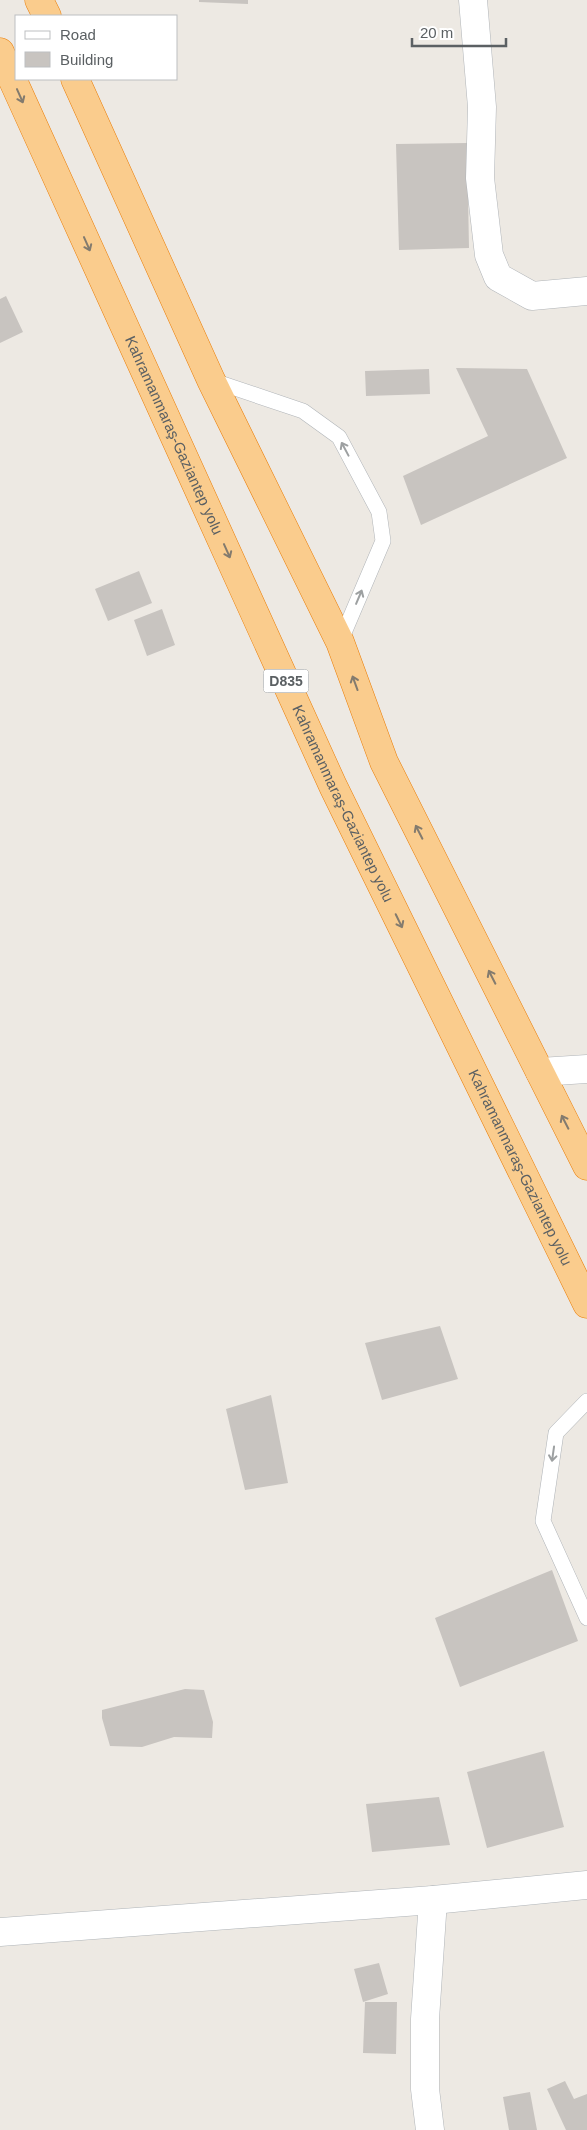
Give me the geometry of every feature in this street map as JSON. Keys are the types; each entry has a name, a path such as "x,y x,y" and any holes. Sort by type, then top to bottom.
{"highway":[{"path":"39,0 46,15"},
{"name":"Kahramanmaraş-Gaziantep yolu","path":"0,52 333,786 587,1304"},
{"path":"75,80 211,380 340,642 384,762 587,1166"}],"street":[{"path":"473,0 482,107 480,178 489,255 498,277 532,296 587,291"},
{"path":"540,1072 587,1069"},
{"path":"0,1932 433,1900 587,1885"},
{"path":"430,2130 425,2089 425,2019 433,1900"}],"lane":[{"path":"211,380 304,411 339,437 379,512 383,541 340,642"},
{"path":"587,1401 556,1433 543,1520 587,1618"}],"building":[{"path":"199,0 248,0 248,4 199,2"},
{"path":"467,143 469,248 399,250 396,144"},
{"path":"6,296 23,332 0,343 0,299"},
{"path":"456,368 527,369 567,458 421,525 403,476 488,436"},
{"path":"429,369 430,394 366,396 365,371"},
{"path":"139,571 152,603 108,621 95,589"},
{"path":"162,609 175,645 147,656 134,620"},
{"path":"440,1326 458,1379 382,1400 365,1343"},
{"path":"271,1395 288,1483 245,1490 226,1409"},
{"path":"552,1570 578,1641 460,1687 435,1618"},
{"path":"185,1689 204,1690 213,1722 212,1738 174,1737 142,1747 110,1746 102,1718 102,1710"},
{"path":"544,1751 564,1827 487,1848 467,1772"},
{"path":"439,1797 450,1845 372,1852 366,1804"},
{"path":"379,1963 388,1994 363,2002 354,1969"},
{"path":"365,2002 397,2002 396,2054 363,2053"},
{"path":"565,2081 574,2099 587,2094 587,2130 566,2130 547,2089"},
{"path":"530,2092 537,2130 509,2130 503,2097"}]}
